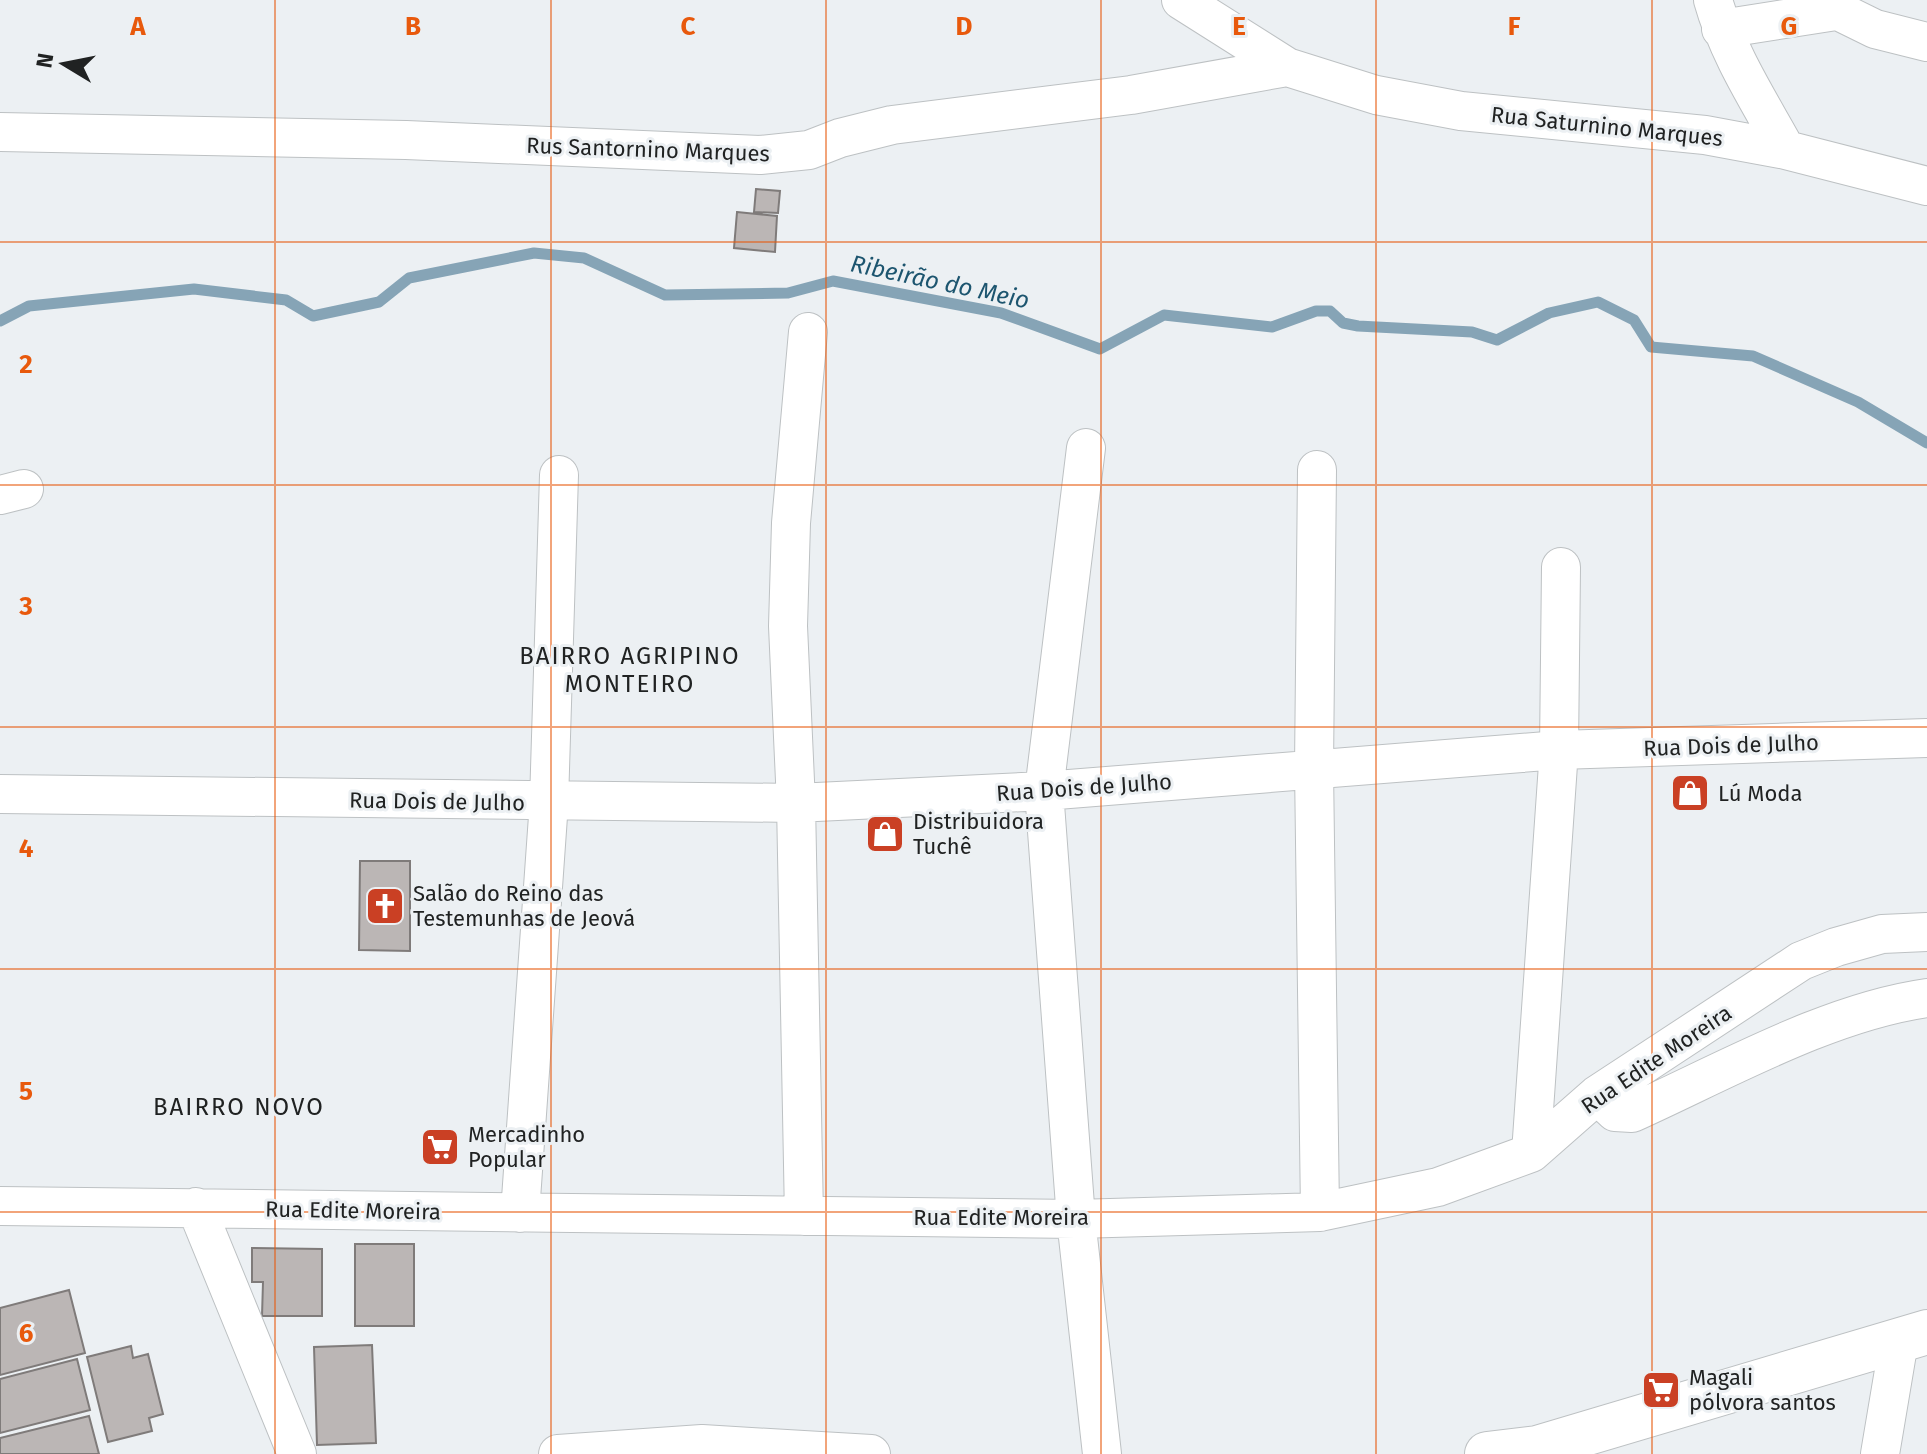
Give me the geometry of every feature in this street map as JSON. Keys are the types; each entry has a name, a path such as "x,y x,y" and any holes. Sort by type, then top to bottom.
{"main road":[{"path":"1487,1454 1537,1451 1913,1336"}],"street":[{"path":"1181,0 1287,67"},
{"path":"1786,150 1743,74 1717,14 1826,6 1875,29 1927,42"},
{"name":"Rus Santornino Marques","path":"0,132 406,140 760,155 809,150 840,138 892,125 1131,95 1287,67"},
{"name":"Rua Saturnino Marques","path":"1287,67 1376,95 1461,111 1705,135 1786,150 1927,186"},
{"path":"804,1216 796,803 788,626 791,523 808,332"},
{"path":"1086,448 1044,791 1076,1219 1102,1454"},
{"path":"1317,470 1314,768 1320,1212"},
{"path":"520,1213 549,802 559,475"},
{"path":"1531,1153 1559,750 1561,567"},
{"name":"Rua Dois de Julho","path":"0,794 796,803 1044,791 1559,750 1927,738"},
{"name":"Rua Edite Moreira","path":"0,1206 1076,1219 1320,1212 1438,1187 1531,1153 1597,1095 1801,961 1882,934 1927,932"},
{"path":"1597,1095 1615,1112 1632,1113 1826,1025 1861,1013 1927,998"},
{"path":"196,1207 297,1454"},
{"path":"1880,1454 1913,1336"},
{"path":"558,1454 702,1449 871,1454"}],"building":[{"path":"756,189 780,191 778,213 754,212"},
{"path":"737,212 777,216 775,252 734,248"},
{"name":"Salão do Reino das Testemunhas de Jeová","path":"360,861 410,861 410,951 359,950"},
{"path":"355,1244 414,1244 414,1326 355,1326"},
{"path":"252,1248 322,1249 322,1316 262,1316 263,1282 252,1282"},
{"path":"69,1290 85,1353 0,1375 0,1308"},
{"path":"372,1345 376,1443 317,1445 314,1347"},
{"path":"131,1346 133,1358 148,1354 163,1414 149,1418 152,1431 108,1442 87,1357"},
{"path":"77,1359 90,1410 0,1433 0,1379"},
{"path":"89,1416 99,1454 0,1454 0,1438"}],"waterway":[{"name":"Ribeirão do Meio","path":"0,321 29,306 194,289 286,300 313,316 379,302 409,278 534,253 584,258 665,295 788,293 833,281 1001,313 1100,349 1164,315 1272,327 1316,311 1330,311 1343,323 1358,326 1472,332 1497,340 1549,313 1598,302 1634,320 1651,347 1753,356 1858,402 1927,443"}],"place":[{"name":"Lú Moda","path":"1690,793"},
{"name":"Distribuidora Tuchê","path":"885,834"},
{"name":"Salão do Reino das Testemunhas de Jeová","path":"385,906"},
{"name":"Mercadinho Popular","path":"440,1147"},
{"name":"Magali pólvora santos","path":"1661,1390"}],"district":[{"name":"BAIRRO AGRIPINO MONTEIRO","path":"630,670"},
{"name":"BAIRRO NOVO","path":"239,1107"}]}
